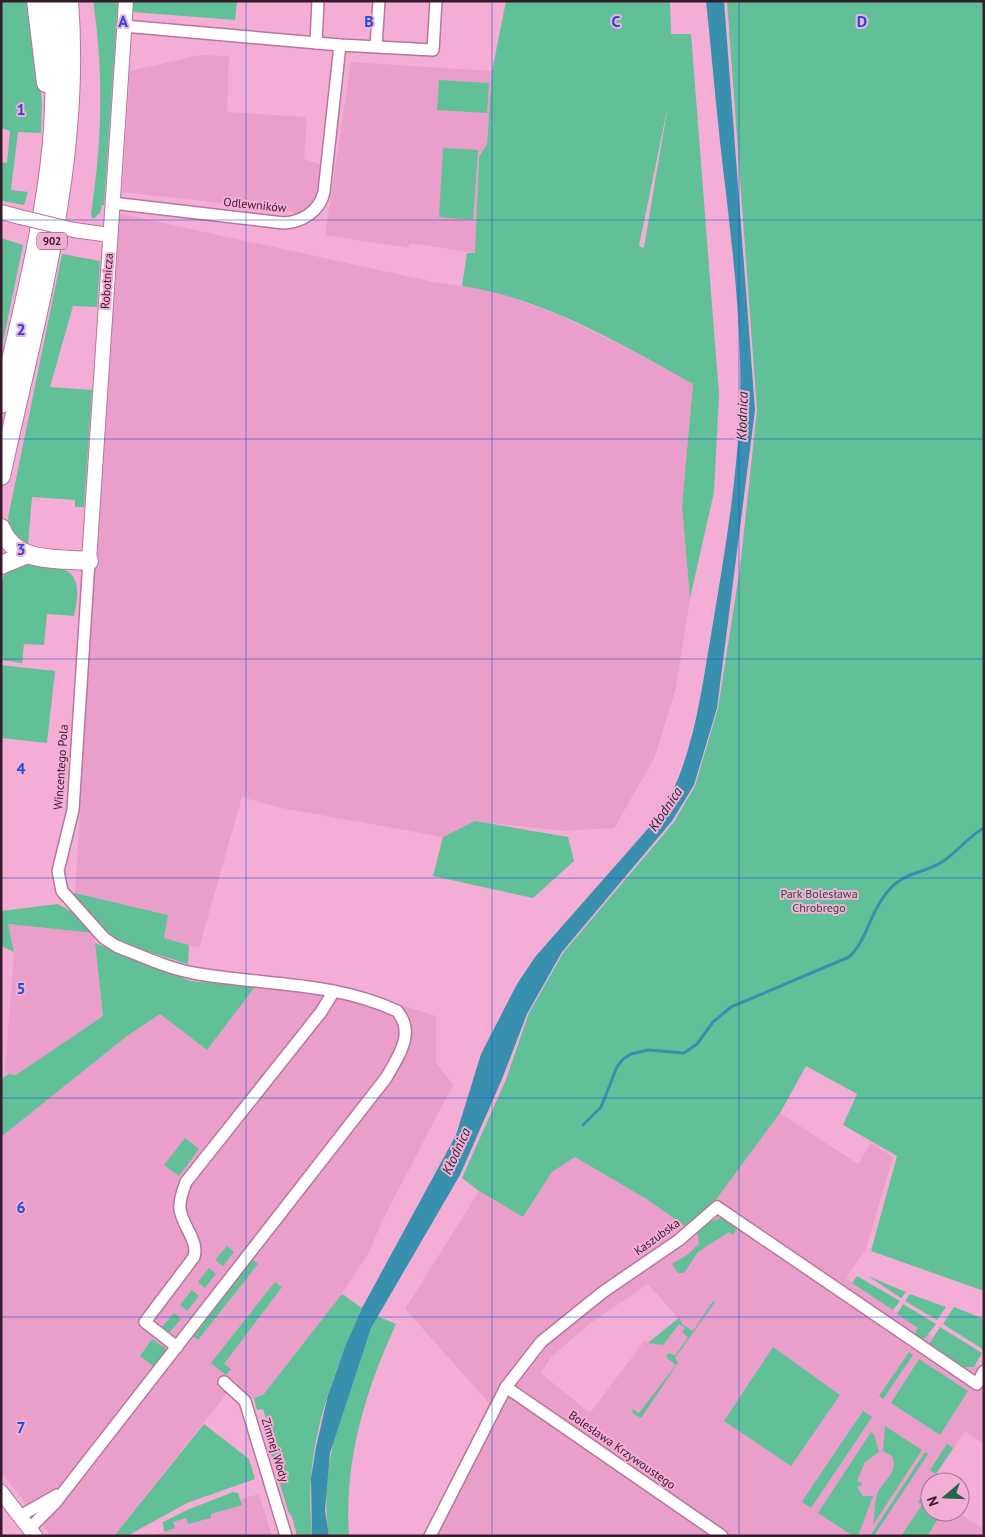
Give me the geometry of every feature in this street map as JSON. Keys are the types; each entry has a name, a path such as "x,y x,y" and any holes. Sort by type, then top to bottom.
{"main road":[{"path":"36,1 53,131"},
{"name":"902","path":"1,404 44,202 53,131 55,48 52,1"},
{"name":"902","path":"1,476 46,271 65,166 72,85 69,1"},
{"path":"1,528 12,547 25,555"},
{"path":"1,564 25,555 89,561"}],"street":[{"name":"Robotnicza","path":"89,561 126,1"},
{"path":"316,43 318,1"},
{"path":"376,46 379,1"},
{"path":"124,26 340,45 433,50 436,1"},
{"name":"Odlewników","path":"112,203 284,223 295,222 309,215 320,204 324,192 340,45"},
{"path":"1,212 74,230 110,236"},
{"name":"Wincentego Pola","path":"32,1532 386,1078 406,1040 407,1029 404,1018 397,1011 334,991 300,984 197,974 116,946 104,938 62,891 58,871 73,810 89,561"},
{"path":"177,1347 145,1322 194,1258 196,1251 180,1208 182,1191 186,1182 321,1012 334,991"},
{"name":"Kaszubska","path":"430,1536 506,1387 541,1342 602,1292 679,1240 717,1207 976,1384 984,1371"},
{"name":"Zimnej Wody","path":"224,1382 245,1401 286,1536"},
{"name":"Bolesława Krzywoustego","path":"506,1387 722,1536"},
{"path":"20,1516 65,1489"},
{"path":"1,1492 32,1532"}],"shaded area":[{"path":"200,55 229,56 227,112 307,117 304,159 320,164 316,196 311,205 304,210 295,215 292,211 122,192 130,71"},
{"path":"351,62 492,71 487,144 479,157 475,253 410,243 408,248 325,235"},
{"path":"117,213 434,282 491,290 556,314 613,341 693,384 682,506 690,598 676,688 654,759 614,828 564,831 475,821 443,837 276,807 242,797 199,948 164,938 168,915 75,893"},
{"path":"7,924 94,933 103,1016 16,1075 8,1074 5,1071 14,952"},
{"path":"264,976 344,987 436,1016 436,1062 453,1085 383,1219 369,1252 342,1294 263,1395 245,1401 232,1387 114,1536 51,1536 1,1472 1,1137 127,1036 160,1014 207,1050"},
{"path":"780,1113 858,1164 871,1143 893,1157 866,1249 846,1278 984,1371 984,1444 965,1431 938,1472 920,1472 920,1522 970,1522 970,1520 984,1529 984,1536 424,1536 489,1403 405,1309 479,1191 523,1217 552,1172 575,1157 683,1223 715,1201","holes":["648,1284 678,1318 648,1343 645,1340 590,1413 541,1373 551,1357 592,1322"]},
{"path":"259,1494 272,1536 151,1536 175,1528 173,1522 186,1518 188,1524 211,1518 210,1514 242,1504 241,1499"}],"green space":[{"path":"1,1 31,1 42,103 41,133 18,132 11,190 28,192 24,205 3,201 1,203 1,162 7,163 10,131 1,128"},
{"path":"93,1 118,1 104,205 102,205 100,213 93,219 91,214 99,134 100,81 97,28"},
{"path":"133,1 237,1 235,20 132,12"},
{"path":"506,1 670,1 671,34 691,34 719,395 714,492 690,598 682,506 693,384 581,324 523,301 493,292 462,286 467,253 475,253 479,157 487,144 492,71","holes":["668,105 644,247 639,246"]},
{"name":"Park Bolesława Chrobrego","path":"727,1 984,1 984,1291 871,1251 897,1156 843,1125 857,1094 806,1066 780,1113 715,1201 685,1226 648,1200 575,1157 552,1172 523,1217 479,1191 462,1178 505,1082 529,1013 563,953 674,822 695,786 718,708 740,568 757,410"},
{"path":"439,80 489,83 487,113 437,110"},
{"path":"443,148 478,150 473,220 439,217"},
{"path":"1,238 23,245 1,352"},
{"path":"62,254 100,261 97,307 73,306 50,387 92,390 84,507 75,507 75,500 32,497 28,545 16,538 8,518"},
{"path":"20,563 48,566 67,571 73,577 77,586 74,616 47,614 44,645 24,644 22,663 1,660 1,583 7,567"},
{"path":"1,665 55,671 47,743 1,738"},
{"path":"475,821 568,837 574,861 533,898 433,876 443,837"},
{"path":"75,893 168,915 164,938 189,945 188,964 117,942 96,925 71,896"},
{"path":"58,904 75,914 94,933 8,924 14,952 1,946 1,911"},
{"path":"95,943 190,981 255,987 207,1050 160,1014 127,1036 1,1137 1,1079 8,1074 16,1075 103,1016"},
{"path":"185,1138 199,1149 179,1176 164,1165"},
{"path":"721,1218 737,1228 733,1235 729,1232 698,1252 684,1273 678,1273 672,1264 687,1255 699,1244 697,1231 704,1224"},
{"path":"227,1246 234,1252 223,1266 215,1260"},
{"path":"251,1258 258,1264 198,1340 191,1334"},
{"path":"209,1268 216,1274 205,1288 198,1282"},
{"path":"857,1276 900,1301 893,1310 852,1283"},
{"path":"868,1276 906,1292 901,1298"},
{"path":"275,1282 282,1287 224,1364 231,1369 226,1375 211,1363"},
{"path":"192,1290 199,1296 187,1311 180,1305"},
{"path":"342,1294 362,1308 329,1391 317,1434 310,1485 312,1536 297,1536 267,1441 272,1440 263,1409 257,1410 254,1398 263,1395"},
{"path":"910,1294 946,1307 937,1320 905,1301"},
{"path":"713,1301 715,1302 675,1358 678,1363 641,1418 632,1413 633,1409 639,1413 676,1365 666,1355 670,1353 675,1356 688,1337 682,1332 685,1328 679,1324 663,1345 648,1343 679,1318 683,1325 693,1331"},
{"path":"903,1304 936,1324 922,1342 913,1336 918,1328 897,1314"},
{"path":"954,1307 984,1319 984,1350 943,1324"},
{"path":"174,1313 181,1319 169,1333 162,1327"},
{"path":"377,1316 396,1324 375,1375 359,1427 350,1480 349,1536 329,1536 326,1509 327,1482 331,1456 344,1404"},
{"path":"940,1327 982,1353 974,1367 966,1367 964,1370 928,1346"},
{"path":"152,1339 165,1348 165,1352 153,1366 140,1356"},
{"path":"773,1347 840,1395 791,1466 724,1421"},
{"path":"909,1352 913,1355 883,1399 879,1396"},
{"path":"919,1359 968,1391 940,1435 891,1403"},
{"path":"863,1411 872,1417 811,1508 802,1502 803,1500"},
{"path":"204,1424 249,1459 255,1479 187,1503 127,1536 114,1536"},
{"path":"885,1426 922,1450 873,1525 877,1495 894,1467 892,1456 883,1451"},
{"path":"871,1432 874,1434 879,1452 865,1462 857,1481 861,1482 862,1485 857,1487 863,1496 873,1496 858,1536 853,1536 818,1513"},
{"path":"947,1444 953,1448 937,1472 930,1470"},
{"path":"925,1452 928,1454 874,1536 870,1536"},
{"path":"233,1492 238,1493 242,1505 211,1514 211,1518 188,1524 186,1518 173,1522 175,1528 164,1532 163,1522 187,1510"},
{"path":"920,1508 920,1522 936,1522 927,1536 901,1536"}],"water":[{"name":"Kłodnica","path":"706,1 724,1 755,410 717,708 694,785 672,821 562,952 527,1014 502,1079 460,1175 371,1328 330,1453 325,1510 329,1536 312,1536 311,1478 328,1395 345,1347 362,1308 456,1135 481,1054 517,984 535,957 660,815 672,794 681,771 695,725 718,595 733,493 740,391 739,330 735,276"}],"waterway":[{"path":"583,1125 601,1107 617,1067 623,1059 631,1054 648,1050 684,1053 697,1044 713,1022 731,1007 849,957 861,942 882,899 895,884 945,860 984,828"}]}
